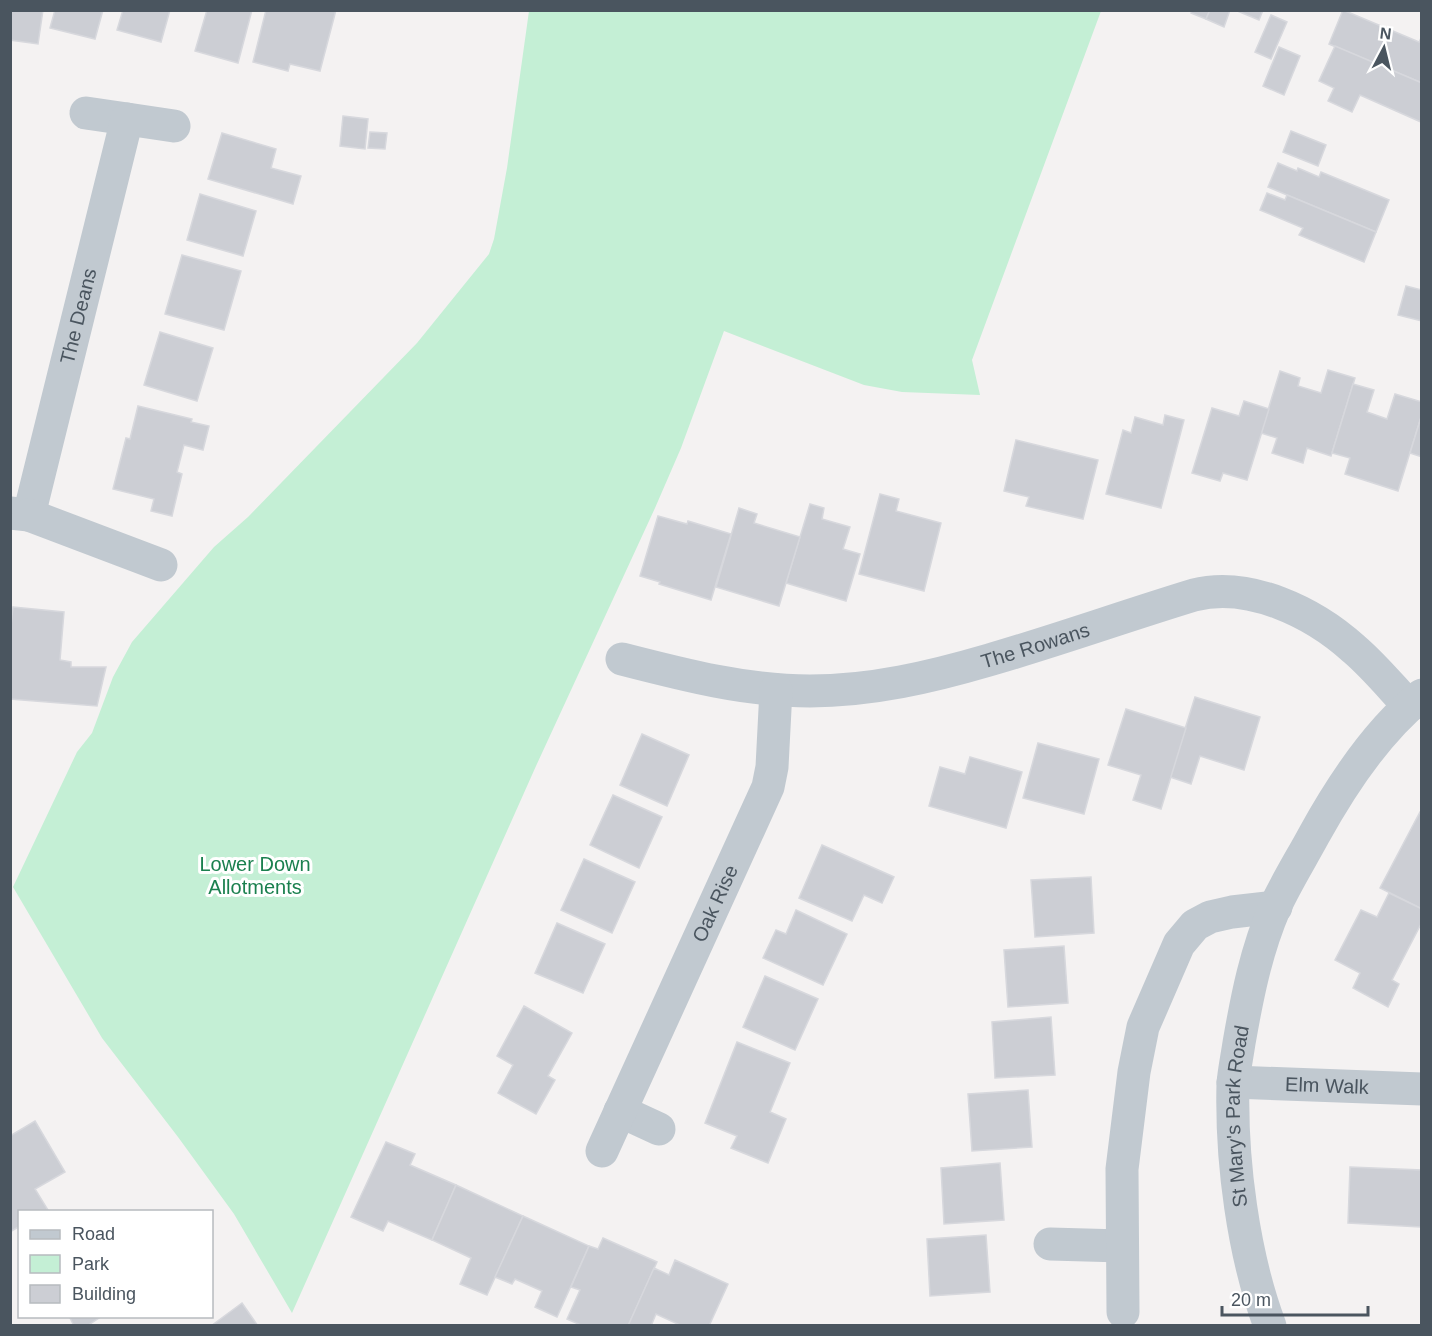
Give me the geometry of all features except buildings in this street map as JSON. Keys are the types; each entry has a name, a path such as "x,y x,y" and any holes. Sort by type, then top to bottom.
{"street":[{"path":"86,113 174,126"},
{"name":"The Deans","path":"127,119 20,514 161,565"},
{"name":"The Rowans","path":"622,658 712,681 776,690 837,691 939,675 1067,638 1194,595 1221,591 1266,599 1325,627 1355,649 1415,700"},
{"name":"Oak Rise","path":"602,1151 768,787 773,754 776,690"},
{"name":"St Mary's Park Road","path":"1270,1326 1256,1283 1239,1196 1234,1138 1233,1082 1245,1005 1258,953 1276,907 1325,816 1365,756 1415,700"},
{"path":"1123,1312 1122,1168 1137,1054 1143,1027 1179,944 1195,925 1210,917 1232,912 1276,907"},
{"name":"Elm Walk","path":"1233,1082 1422,1089"},
{"path":"620,1111 659,1129"},
{"path":"1050,1244 1122,1246"}],"green space":[{"name":"Lower Down Allotments","path":"529,11 1101,11 972,360 980,395 902,392 864,385 724,331 681,448 655,508 536,766 292,1313 234,1214 102,1038 13,887 77,752 92,733 113,677 132,642 214,547 248,517 417,343 489,254 494,239 507,168"}]}
